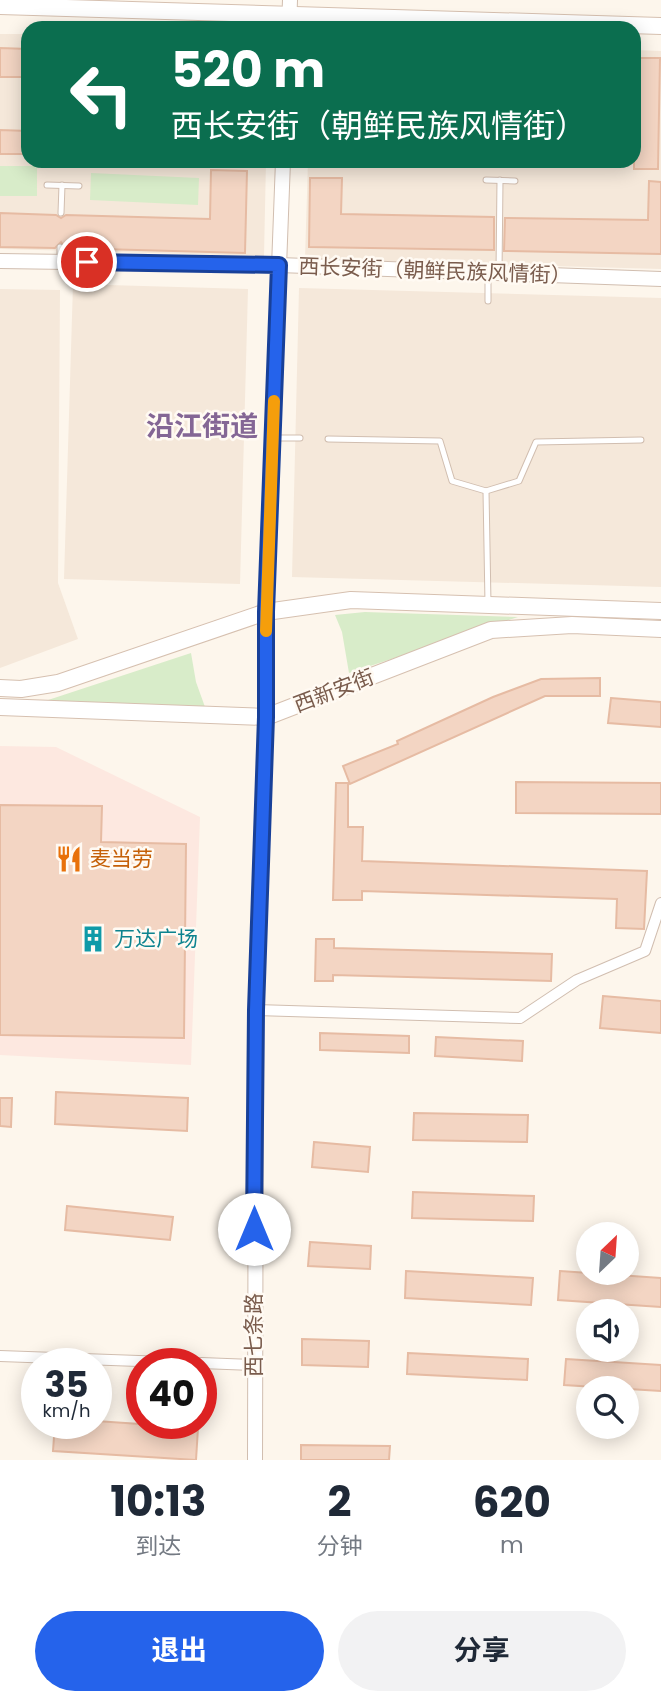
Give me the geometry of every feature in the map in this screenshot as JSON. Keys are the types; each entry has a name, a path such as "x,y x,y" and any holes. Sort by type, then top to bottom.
{"main road":[{"path":"0,6 506,21"},
{"path":"641,25 661,26"},
{"path":"0,688 21,689 58,683 266,612 351,600 661,611"},
{"name":"西新安街","path":"0,707 266,717 491,629 572,625 661,629"}],"street":[{"name":"西七条路","path":"255,1460 253,1365 256,1010 266,717 266,612 283,168"},
{"name":"西长安街（朝鲜民族风情街）","path":"0,261 60,255 661,279"},
{"path":"256,1010 520,1018 577,980 645,951 661,903"},
{"path":"0,1356 126,1361"},
{"path":"217,1364 253,1365"}],"lane":[{"path":"486,180 515,181"},
{"path":"488,301 493,273 500,180"},
{"path":"47,185 79,186"},
{"path":"61,213 62,185"},
{"path":"272,438 300,438"},
{"path":"328,439 440,441 452,481 486,491 519,481 536,442 641,440"},
{"path":"486,491 488,605"}],"shaded area":[{"path":"0,34 21,34 21,168 266,168 264,256 0,249"},
{"path":"641,50 661,51 661,269 305,259 308,168 641,168"},
{"path":"73,284 248,289 240,584 64,579"},
{"path":"299,288 661,298 661,587 292,577"},
{"path":"0,289 60,290 58,583 78,639 0,668"},
{"name":"万达广场","path":"0,746 56,747 200,817 191,1065 0,1055"}],"green space":[{"path":"0,166 37,168 37,196 0,196"},
{"path":"91,173 199,178 198,205 90,200"},
{"path":"365,612 518,617 349,673 342,632 335,615"},
{"path":"191,653 196,682 205,707 42,702"}],"building":[{"path":"0,48 21,49 21,77 0,77"},
{"path":"641,58 660,58 658,169 634,169 641,168"},
{"path":"0,130 21,131 21,154 0,154"},
{"path":"211,170 247,171 245,253 65,248 61,242 55,248 0,247 0,213 56,215 61,218 66,215 210,219"},
{"path":"310,178 342,178 341,214 494,217 494,250 309,247"},
{"path":"649,181 661,182 661,254 504,251 505,218 648,220"},
{"path":"600,678 600,696 545,696 350,784 343,766 398,744 397,741 493,697 541,679"},
{"path":"611,698 661,702 661,727 608,723"},
{"path":"516,782 661,783 661,814 516,813"},
{"path":"336,783 348,783 348,827 363,827 362,861 647,871 644,929 616,928 617,899 362,891 362,900 333,900"},
{"name":"万达广场","path":"0,805 102,806 101,842 186,844 184,1038 0,1035"},
{"path":"316,939 334,939 334,948 552,954 551,981 333,975 333,981 315,981"},
{"path":"603,996 661,1001 661,1033 600,1028"},
{"path":"320,1033 409,1036 409,1053 320,1050"},
{"path":"436,1037 523,1041 522,1061 435,1056"},
{"path":"56,1092 188,1098 187,1131 55,1124"},
{"path":"0,1098 12,1098 11,1127 0,1126"},
{"path":"414,1113 528,1115 527,1142 413,1140"},
{"path":"314,1142 370,1147 368,1172 312,1167"},
{"path":"413,1192 534,1196 533,1221 412,1218"},
{"path":"67,1206 173,1217 170,1240 65,1230"},
{"path":"310,1242 371,1246 370,1269 308,1266"},
{"path":"406,1271 533,1278 531,1305 405,1298"},
{"path":"560,1271 576,1272 576,1285 639,1285 639,1276 661,1278 661,1307 639,1306 639,1299 558,1300"},
{"path":"302,1339 369,1341 368,1367 302,1365"},
{"path":"408,1353 528,1359 527,1380 407,1374"},
{"path":"566,1359 576,1360 576,1362 661,1365 661,1391 639,1390 639,1376 576,1376 576,1386 564,1385"},
{"path":"112,1422 126,1423 126,1439 197,1439 196,1460 53,1451 54,1439 112,1439"},
{"path":"301,1445 390,1446 389,1460 301,1460"}],"slow traffic":[{"path":"266,631 274,401"}],"place":[{"name":"麦当劳","path":"69,859"},
{"name":"万达广场","path":"93,939"}],"district":[{"name":"沿江街道","path":"202,426"}],"route":[{"path":"87,262 279,265 266,612 266,717 256,1010 254,1229"}]}
